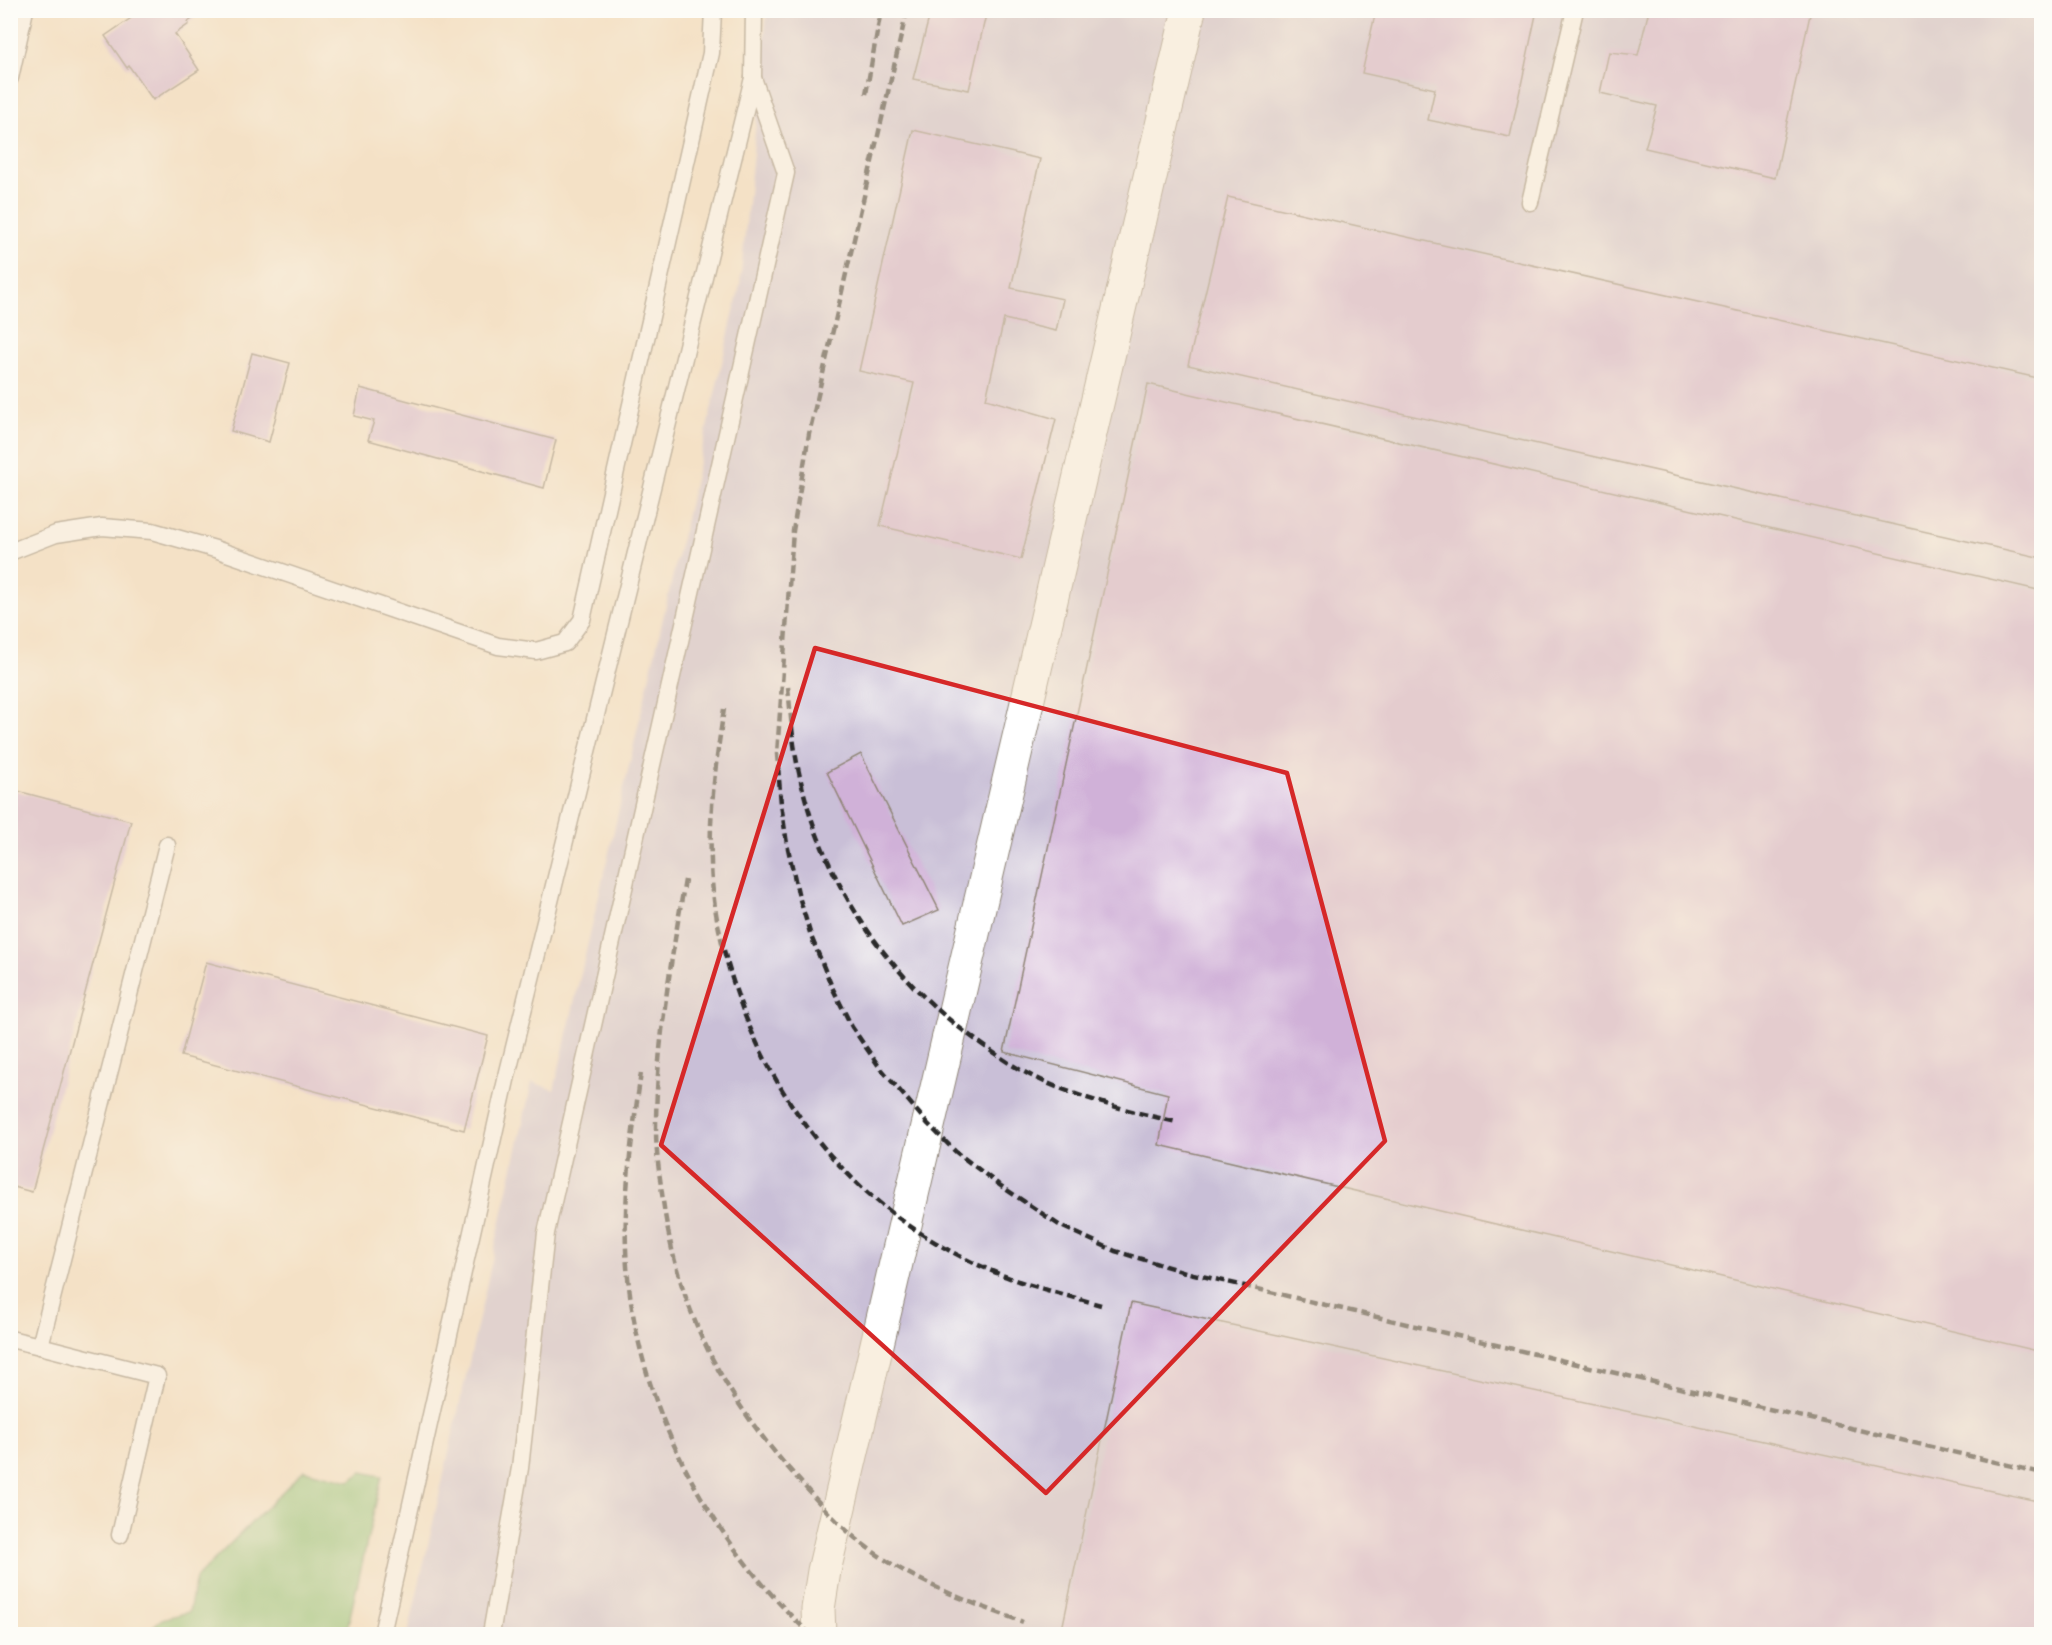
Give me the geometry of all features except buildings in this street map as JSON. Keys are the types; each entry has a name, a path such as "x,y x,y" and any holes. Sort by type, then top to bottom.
{"street":[{"path":"819,1635 818,1609 824,1571 1189,10"}],"lane":[{"path":"10,78 25,10"},
{"path":"10,552 56,534 102,527 152,531 214,549 498,646 536,651 565,643 582,620 711,53 713,10"},
{"path":"382,1635 506,1080 753,78 754,10"},
{"path":"1530,202 1575,10"},
{"path":"491,1635 520,1468 546,1233 786,172 753,78"},
{"path":"40,1346 167,844"},
{"path":"10,1339 157,1376 120,1535"}],"highlighted area":[{"path":"815,648 1287,773 1385,1141 1046,1493 661,1145"}],"shaded area":[{"path":"767,11 2041,11 2041,1634 408,1634 532,1082 554,1090 740,285"}],"green space":[{"path":"304,1470 350,1481 362,1472 382,1476 346,1634 144,1634 162,1619 189,1612 196,1578"}],"railway":[{"path":"866,94 881,10"},
{"path":"907,10 809,434 793,531 777,754 787,844 811,936 832,987 852,1027 878,1065 928,1124 956,1152 998,1184 1059,1225 1115,1251 1185,1272 2042,1473"},
{"path":"788,687 798,766 810,814 824,851 840,886 860,919 908,980 965,1032 1025,1072 1086,1098 1177,1122"},
{"path":"724,709 711,823 712,881 717,920 731,976 744,1013 765,1059 789,1101 818,1141 851,1177 888,1209 928,1238 971,1262 1018,1281 1101,1305"},
{"path":"685,880 661,1035 656,1137 669,1235 678,1274 707,1348 747,1416 772,1448 821,1505 860,1542 898,1568 918,1578 1023,1622"},
{"path":"641,1073 630,1152 626,1233 629,1286 637,1335 650,1383 689,1476 714,1519 775,1599 810,1634"}]}
